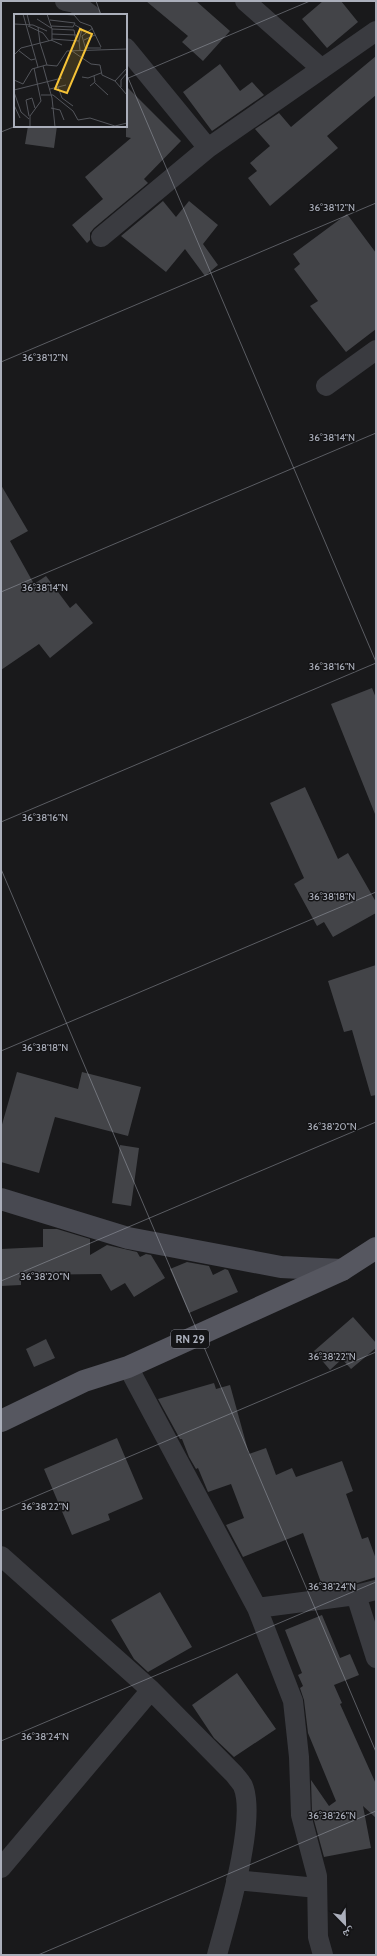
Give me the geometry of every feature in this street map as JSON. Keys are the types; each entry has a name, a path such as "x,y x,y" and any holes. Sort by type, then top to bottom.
{"main road":[{"path":"1,1199 128,1238 281,1267 342,1270"},
{"name":"RN 29","path":"1,1421 84,1381 128,1367 342,1270 376,1248"}],"street":[{"path":"65,1 75,3 90,14"},
{"path":"245,1 322,69"},
{"path":"101,237 208,148 376,31"},
{"path":"127,49 208,148"},
{"path":"326,386 376,350"},
{"path":"128,1367 257,1608 293,1701 299,1757 301,1815 317,1876 318,1937 323,1955"},
{"path":"1,1556 151,1690 234,1774 243,1786 246,1802 244,1839 236,1880 217,1955"},
{"path":"257,1608 356,1595 376,1590"},
{"path":"356,1595 376,1658"},
{"path":"1,1868 151,1690"},
{"path":"236,1880 317,1888"}],"building":[{"path":"146,1 196,1 230,31 203,61 182,42 188,36"},
{"path":"323,1 341,1 358,22 327,48 302,19"},
{"path":"376,56 376,95 327,136 338,148 270,206 248,178 257,171 250,163 270,146 255,129 279,113 291,127"},
{"path":"220,64 240,91 252,82 264,95 212,131 183,92"},
{"path":"127,87 181,141 144,179 148,183 94,228 90,233 90,240 87,243 72,225 103,199 85,177 131,138 126,137"},
{"path":"28,127 57,127 54,148 25,144"},
{"path":"163,201 176,217 189,201 218,225 203,244 218,265 205,276 185,249 166,272 121,236"},
{"path":"347,214 376,253 376,329 346,352 310,306 318,301 294,269 300,264 293,254"},
{"path":"1,485 28,531 10,541 34,584 46,576 70,608 76,603 93,623 50,658 39,644 1,670"},
{"path":"372,688 376,698 375,814 331,704"},
{"path":"305,787 338,859 348,853 376,902 376,913 333,937 324,922 317,926 294,884 304,878 270,803"},
{"path":"376,965 376,1095 371,1096 352,1030 344,1032 328,981"},
{"path":"17,1072 78,1089 82,1072 141,1087 128,1136 55,1117 39,1173 1,1162 1,1128"},
{"path":"120,1145 139,1148 131,1206 112,1203"},
{"path":"43,1229 57,1229 90,1239 90,1255 107,1245 137,1252 140,1257 146,1254 151,1255 165,1278 134,1297 125,1283 111,1291 101,1274 21,1275 21,1285 1,1286 1,1249 43,1247"},
{"path":"187,1262 209,1266 213,1275 225,1269 228,1270 238,1292 189,1313 170,1269"},
{"path":"353,1317 376,1343 376,1348 351,1369 342,1359 330,1370 314,1351"},
{"path":"46,1339 55,1358 34,1367 26,1349"},
{"path":"214,1383 216,1389 230,1385 249,1454 266,1448 276,1475 292,1468 296,1477 342,1461 353,1491 346,1494 362,1539 368,1537 376,1559 376,1577 354,1584 323,1588 303,1533 243,1557 226,1525 244,1518 231,1484 208,1492 198,1468 196,1469 189,1457 182,1439 180,1439 158,1399"},
{"path":"117,1438 143,1499 108,1514 110,1520 72,1535 44,1469"},
{"path":"160,1592 192,1647 148,1672 134,1659 111,1620"},
{"path":"322,1615 340,1658 350,1654 359,1675 334,1685 342,1703 340,1704 376,1784 376,1818 363,1806 371,1848 324,1857 312,1813 311,1780 329,1806 336,1801 308,1733 304,1700 300,1688 303,1686 298,1675 302,1673 285,1630"},
{"path":"237,1673 276,1729 234,1757 214,1738 192,1705"}]}
